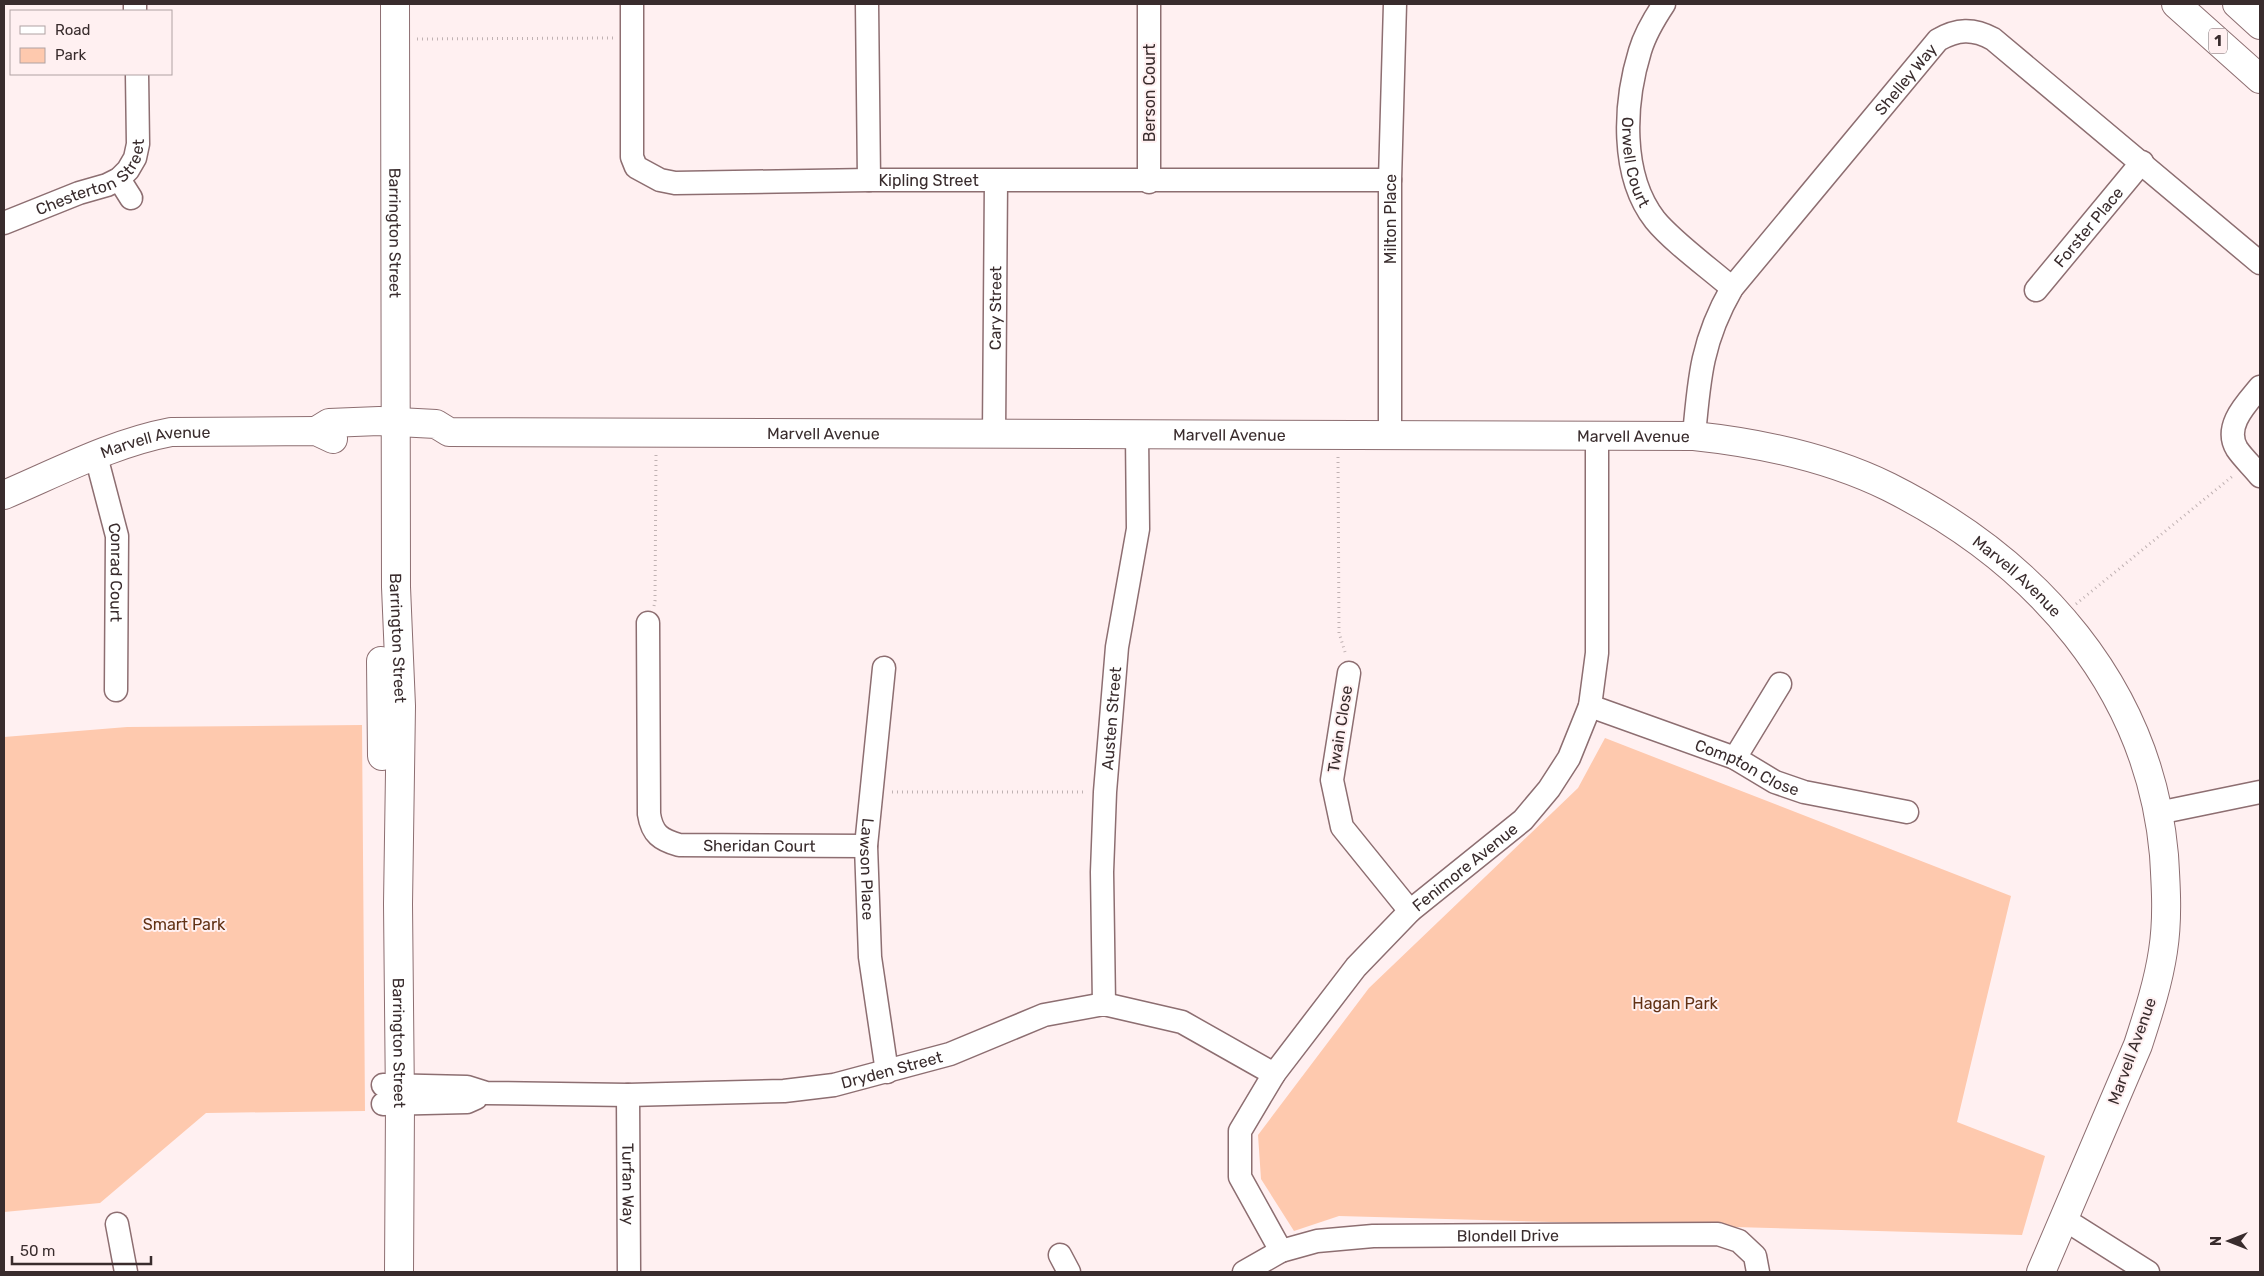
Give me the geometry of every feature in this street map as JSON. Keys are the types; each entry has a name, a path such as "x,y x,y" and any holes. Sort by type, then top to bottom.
{"main road":[{"name":"Barrington Street","path":"378,4 388,431 392,1095 398,1272"},
{"name":"Barrington Street","path":"388,431 395,4"},
{"name":"1","path":"2176,4 2260,78"},
{"path":"2237,4 2260,25"},
{"name":"Marvell Avenue","path":"4,495 96,456 150,436 171,432 316,431 329,439 388,431 438,440 449,432 1694,436 1737,441 1782,450 1833,464 1887,486 1932,511 1968,534 2012,568 2040,593 2072,630 2102,670 2122,706 2137,738 2158,814 2166,893 2163,950 2157,980 2138,1045 2041,1272"},
{"name":"Barrington Street","path":"383,1272 392,1095"}],"street":[{"name":"Kipling Street","path":"632,4 632,157 636,167 660,180 674,183 869,180 1149,182 1390,180"},
{"path":"867,4 869,180"},
{"name":"Berson Court","path":"1149,4 1149,182"},
{"name":"Milton Place","path":"1390,435 1390,180 1394,4"},
{"name":"Orwell Court","path":"1664,4 1649,28 1640,52 1629,111 1628,138 1630,161 1637,186 1646,206 1656,220 1732,288"},
{"name":"Shelley Way","path":"1694,436 1699,374 1705,350 1716,318 1732,288 1938,40 1949,34 1971,30 1993,39 2142,162 2260,263"},
{"name":"Chesterton Street","path":"4,223 119,179 128,170 135,158 138,144 137,75"},
{"name":"Forster Place","path":"2036,290 2142,162"},
{"path":"119,179 131,198"},
{"name":"Cary Street","path":"994,434 996,181"},
{"path":"2254,469 2236,448 2233,428 2242,408 2260,386"},
{"name":"Austen Street","path":"1104,1004 1102,872 1105,792 1117,647 1138,529 1137,434"},
{"name":"Fenimore Avenue","path":"1281,1251 1240,1177 1240,1131 1274,1074 1356,966 1410,911 1523,820 1549,789 1569,758 1590,706 1597,653 1597,435"},
{"name":"Conrad Court","path":"96,456 117,536 116,690"},
{"name":"Sheridan Court","path":"648,623 649,840 679,845 866,846"},
{"name":"Lawson Place","path":"884,668 866,846 870,957 886,1072"},
{"name":"Twain Close","path":"1349,673 1332,780 1342,827 1410,911"},
{"path":"1735,758 1780,684"},
{"name":"Compton Close","path":"1590,706 1735,758 1775,782 1804,792 1907,812"},
{"path":"2158,814 2260,792"},
{"name":"Dryden Street","path":"392,1095 467,1088 486,1093 628,1095 784,1091 834,1085 950,1054 1044,1015 1104,1004 1182,1022 1274,1074"},
{"name":"Turfan Way","path":"628,1095 629,1272"},
{"path":"2064,1220 2148,1272"},
{"path":"117,1224 126,1272"},
{"name":"Blondell Drive","path":"1244,1272 1281,1251 1317,1241 1374,1236 1718,1234 1739,1241 1755,1256 1758,1272"}],"path":[{"path":"412,39 632,38"},
{"path":"648,623 655,601 657,432"},
{"path":"1338,451 1338,633 1344,649 1349,673"},
{"path":"2074,606 2254,469"},
{"path":"871,792 1105,792"}],"green space":[{"name":"Smart Park","path":"362,725 365,1111 206,1113 100,1203 4,1212 4,737 127,727"},
{"name":"Hagan Park","path":"1605,738 2011,896 1957,1122 2045,1156 2022,1235 1339,1216 1294,1231 1261,1179 1258,1135 1369,988 1578,788"}]}
